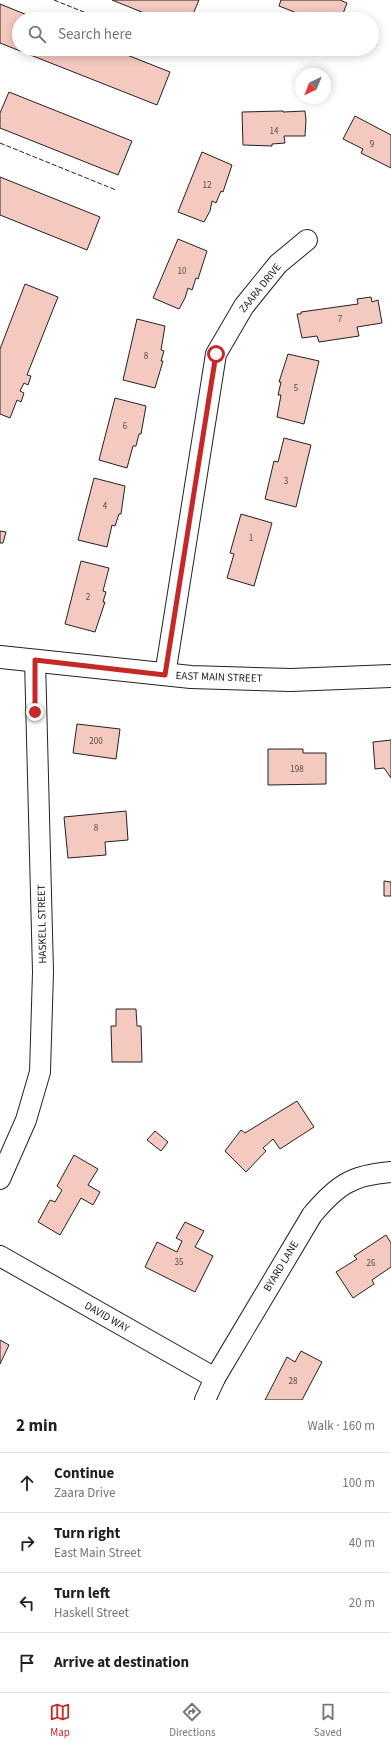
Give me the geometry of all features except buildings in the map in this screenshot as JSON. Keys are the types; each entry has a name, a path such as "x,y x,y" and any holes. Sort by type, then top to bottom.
{"main road":[{"name":"EAST MAIN STREET","path":"0,657 165,675 198,677 291,680 391,676"}],"street":[{"name":"ZAARA DRIVE","path":"165,675 216,354 244,306 278,264 307,240"},
{"name":"HASKELL STREET","path":"0,1179 26,1120 40,1072 43,972 35,660"},
{"name":"BYARD LANE","path":"205,1400 215,1378 312,1215 341,1185 354,1178 373,1173 391,1172"},
{"name":"DAVID WAY","path":"0,1256 215,1378"}],"fence":[{"path":"54,0 84,12"},
{"path":"0,143 116,190"}],"route":[{"path":"35,712 35,660 165,675 216,354"}]}
